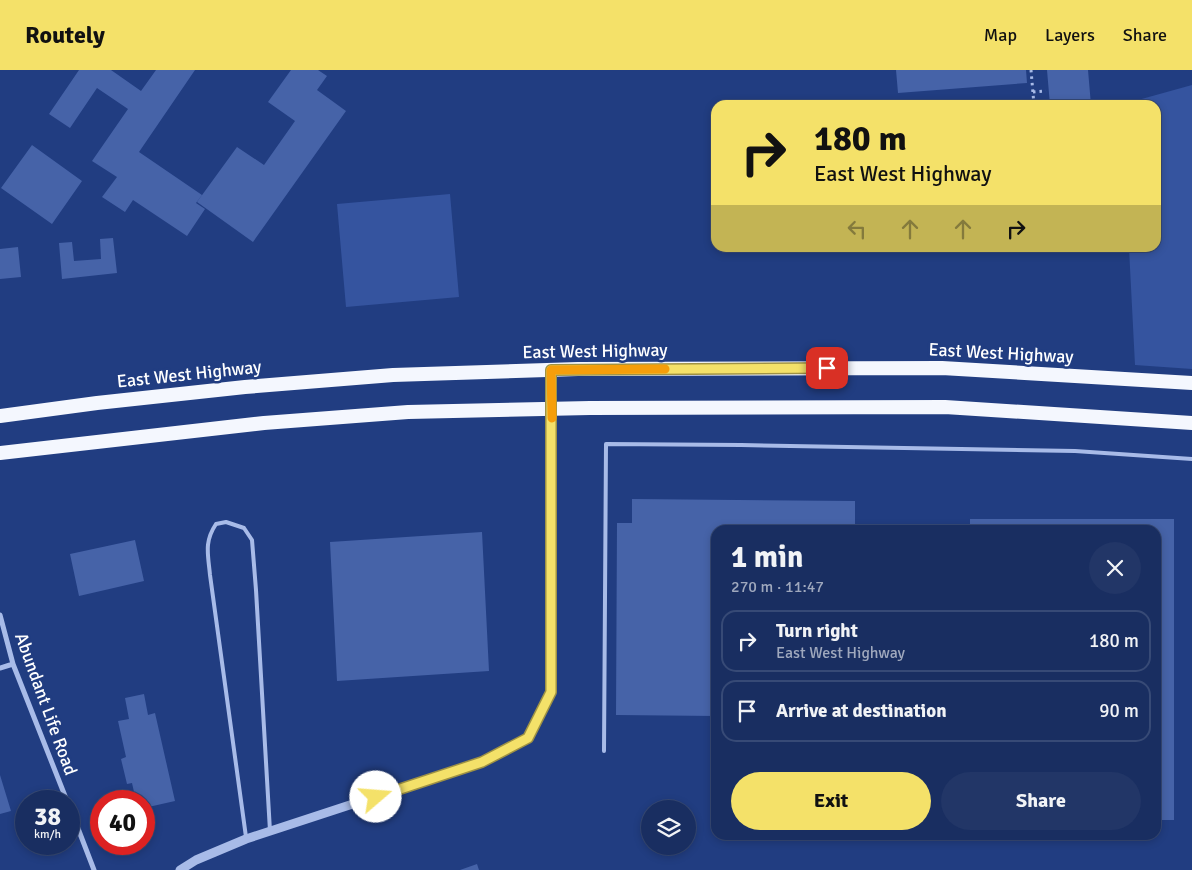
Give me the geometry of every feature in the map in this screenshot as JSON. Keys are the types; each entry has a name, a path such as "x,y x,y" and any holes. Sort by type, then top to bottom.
{"highway":[{"name":"East West Highway","path":"0,416 97,403 255,386 393,375 551,370 942,368 1192,383"},
{"path":"0,454 264,423 408,412 552,409 945,408 1192,423"}],"street":[{"path":"180,870 196,860 246,839 482,762 528,738 551,692 551,370"},
{"name":"Abundant Life Road","path":"0,615 14,664 63,790"},
{"path":"0,668 14,664"},
{"path":"80,833 93,867 98,870"}],"lane":[{"path":"604,750 606,444 1074,451 1192,459"},
{"path":"246,839 208,550 210,535 216,524 226,522 244,528 252,540 270,832"}],"path":[{"path":"1031,70 1033,100"},
{"path":"1032,92 1046,91"}],"shaded area":[{"path":"1192,85 1192,369 1135,365 1129,252 1161,252 1161,100 1138,100"},
{"path":"450,194 459,297 346,307 337,204"}],"building":[{"path":"79,70 111,70 141,91 156,70 195,70 139,152 202,195 196,203 205,209 187,236 133,200 125,212 102,197 117,177 92,161 128,109 97,88 70,128 49,114"},
{"path":"291,70 318,70 327,76 317,90 346,111 253,242 197,202 237,147 264,165 295,121 268,102"},
{"path":"896,70 1026,70 1027,83 898,93"},
{"path":"1047,70 1088,70 1091,100 1050,100"},
{"path":"32,145 82,181 52,224 1,188"},
{"path":"113,238 117,273 62,279 59,243 72,242 74,261 101,259 100,239"},
{"path":"18,247 21,277 0,279 0,249"},
{"path":"632,499 855,501 855,525 711,525 711,716 616,715 617,523 632,523"},
{"path":"970,519 1174,519 1174,820 1161,820 1161,525 970,525"},
{"path":"482,532 489,671 337,681 330,542"},
{"path":"135,540 144,581 79,596 70,554"},
{"path":"144,694 148,715 155,713 175,801 155,806 155,790 134,790 132,783 127,784 121,759 126,757 118,721 129,719 125,698"},
{"path":"0,775 11,811 0,814"},
{"path":"477,864 479,870 460,870"}],"slow traffic":[{"path":"552,418 551,370 665,369"}],"route":[{"path":"376,797 482,762 528,738 551,692 551,370 827,368"}]}
